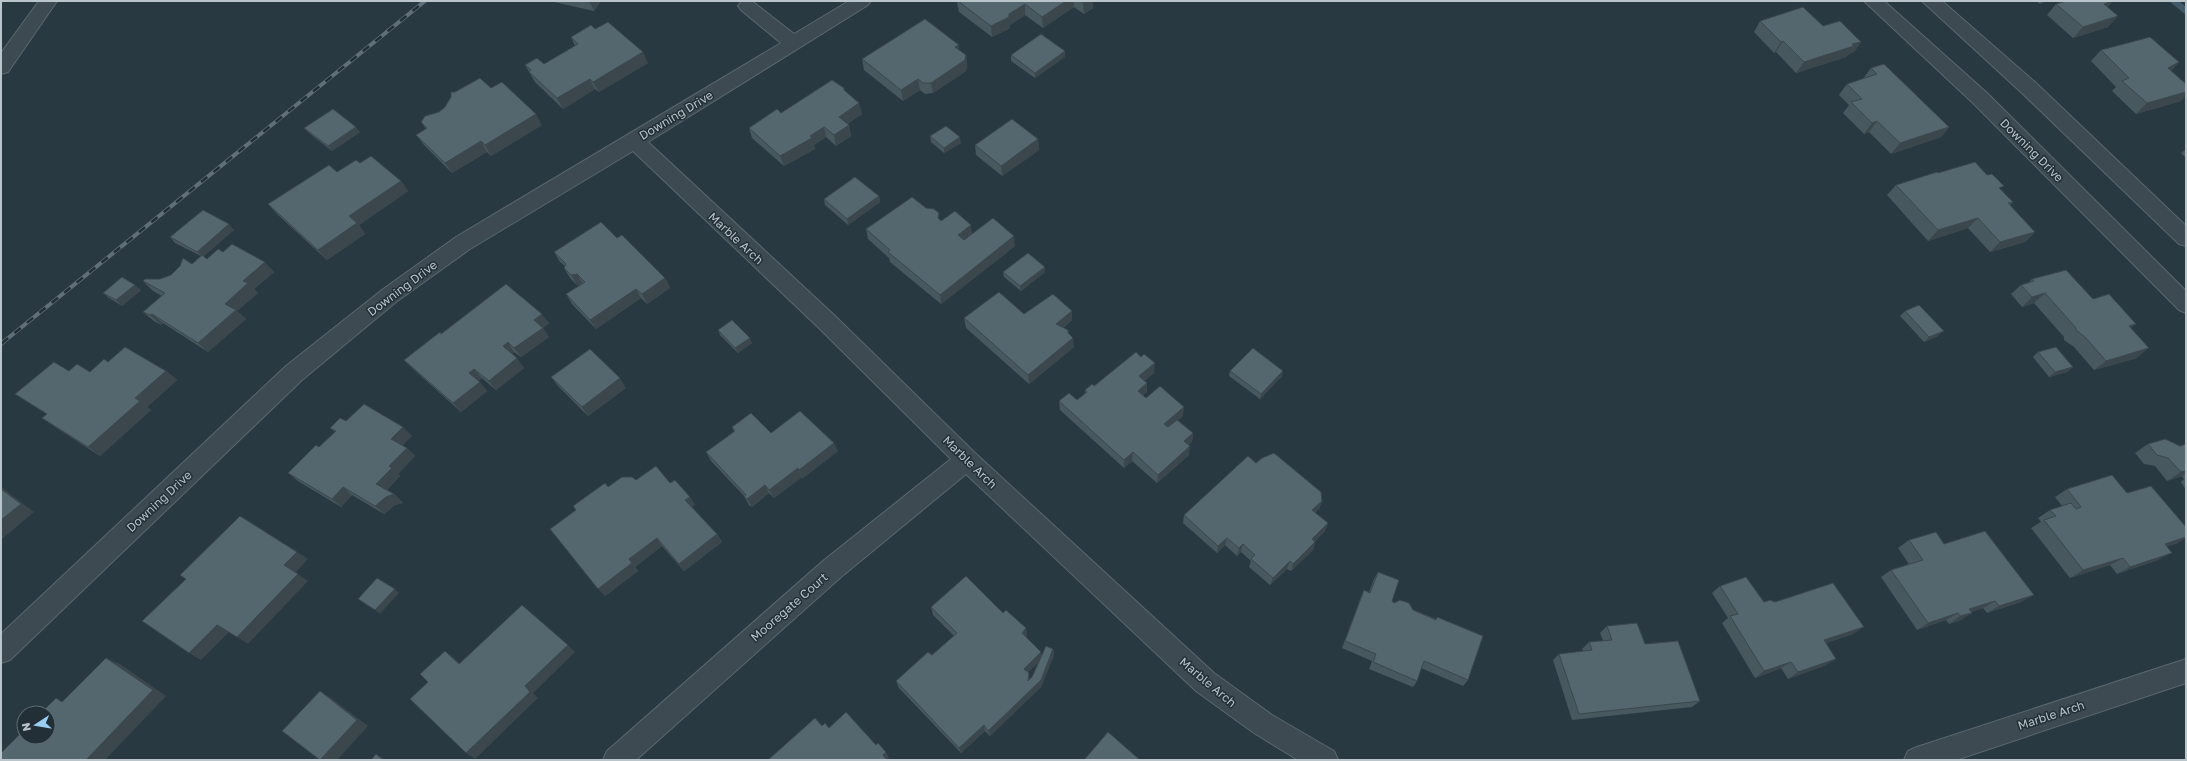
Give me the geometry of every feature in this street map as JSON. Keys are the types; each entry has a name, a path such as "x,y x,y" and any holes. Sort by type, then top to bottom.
{"street":[{"path":"1,67 48,1"},
{"name":"Downing Drive","path":"1,651 294,373 371,311 463,243 634,141 862,1"},
{"name":"Downing Drive","path":"1873,1 1980,98 2186,304"},
{"path":"1931,1 2029,88 2186,238"},
{"path":"747,6 793,43"},
{"name":"Marble Arch","path":"634,141 717,221 827,322 967,460 1205,682 1240,709 1297,746 1325,760"},
{"name":"Mooregate Court","path":"616,760 832,569 967,460"},
{"name":"Marble Arch","path":"1917,760 2186,671"}],"building":[{"path":"958,1 1066,1 1042,17 1025,4 1009,14 1009,17 991,26"},
{"path":"2066,1 2112,1 2104,4 2118,16 2083,27 2056,4"},
{"path":"1803,7 1823,26 1840,21 1861,42 1852,44 1854,46 1804,62 1760,21"},
{"path":"925,19 959,45 955,47 966,55 965,60 931,83 923,83 918,79 901,90 862,59"},
{"path":"608,22 643,52 593,82 590,79 557,98 529,72 531,70 525,65 537,58 544,64 578,44 571,37 591,25 595,29"},
{"path":"1041,34 1065,51 1035,73 1011,55"},
{"path":"2150,37 2179,62 2168,68 2186,84 2186,92 2147,103 2122,81 2129,78 2101,50"},
{"path":"1884,64 1949,127 1900,143 1877,121 1872,123 1851,102 1862,99 1847,84 1877,74 1871,68"},
{"path":"480,78 491,88 502,82 536,114 485,145 481,141 445,163 416,135 427,128 421,122 425,116 439,112 445,107 451,97 451,92 455,92"},
{"path":"832,80 844,88 844,90 859,103 839,117 849,125 834,135 824,127 810,136 812,138 780,156 749,128 777,109 781,113"},
{"path":"333,109 356,127 328,146 304,128"},
{"path":"1012,119 1038,139 1001,166 975,145"},
{"path":"946,126 960,137 944,148 930,136"},
{"path":"371,156 401,181 349,216 357,223 318,250 268,204 329,165 337,172 356,160 360,163"},
{"path":"1975,162 1987,175 1992,174 2004,186 1999,188 2013,202 2008,203 2035,232 2000,242 1978,218 1938,230 1896,185"},
{"path":"855,177 879,196 847,219 824,199"},
{"path":"912,197 926,208 934,209 939,213 938,218 941,221 955,211 971,225 958,235 964,240 993,218 1014,236 940,295 888,252 890,250 866,229"},
{"path":"203,210 229,224 197,252 170,237"},
{"path":"601,222 617,238 622,235 665,278 642,294 636,289 590,320 566,294 585,282 577,274 571,275 564,268 566,264 554,252"},
{"path":"232,244 265,262 243,281 248,283 225,304 236,310 198,343 152,314 150,315 143,312 165,293 143,281 145,279 160,279 171,275 180,266 183,258 192,264 202,255 207,259 218,249 223,252"},
{"path":"1028,253 1045,267 1020,286 1003,272"},
{"path":"2066,270 2093,299 2109,294 2136,324 2129,326 2149,348 2106,361 2086,338 2076,330 2076,328 2045,293 2032,297 2021,285 2034,281 2032,279"},
{"path":"122,277 135,285 116,300 103,293"},
{"path":"506,284 542,314 534,320 543,328 514,348 508,342 503,346 517,358 489,381 474,369 469,373 480,382 453,403 404,360 440,332 441,334"},
{"path":"999,292 1024,314 1053,294 1072,311 1056,324 1068,330 1068,333 1073,338 1028,375 964,318"},
{"path":"1919,305 1944,331 1929,337 1905,311"},
{"path":"732,320 750,338 735,348 718,330"},
{"path":"125,347 166,371 135,398 140,401 88,447 42,418 47,414 15,394 54,362 69,371 77,364 90,372 104,359 108,362"},
{"path":"2056,347 2073,367 2055,372 2038,352"},
{"path":"1253,348 1283,371 1261,394 1230,371"},
{"path":"590,349 620,378 582,407 551,377"},
{"path":"1136,352 1141,357 1144,354 1155,363 1139,376 1147,383 1138,391 1146,398 1160,386 1184,407 1164,424 1168,427 1177,420 1193,433 1184,441 1190,446 1158,475 1133,452 1124,460 1059,401 1069,393 1077,400 1087,392 1085,390 1092,384 1094,386"},
{"path":"364,404 403,427 391,439 407,448 389,466 392,468 376,484 394,494 386,497 375,506 343,487 332,499 288,473 316,445 319,447 336,431 330,428 340,418 346,421"},
{"path":"800,411 834,443 799,470 798,468 769,490 765,485 747,499 744,497 746,495 706,452 735,431 732,427 751,413 771,433"},
{"path":"2165,439 2180,446 2186,444 2186,471 2181,472 2168,458 2157,455 2148,444"},
{"path":"1274,453 1321,492 1322,501 1312,510 1328,523 1312,539 1315,542 1293,564 1290,561 1273,578 1251,559 1255,555 1243,544 1239,548 1227,538 1218,546 1184,515 1248,456 1256,463 1262,458"},
{"path":"656,466 670,483 675,480 690,497 685,500 717,534 679,564 657,538 629,559 632,563 598,589 550,529 576,510 573,506 605,483 608,487 622,477 632,477 636,480"},
{"path":"2112,475 2127,493 2151,486 2186,527 2186,537 2165,544 2172,553 2130,567 2123,558 2083,570 2044,520 2056,516 2050,510 2071,503 2076,509 2081,507 2067,489"},
{"path":"1,489 21,504 1,520"},
{"path":"240,516 297,552 284,565 298,574 237,637 217,625 189,653 142,621 186,579 180,575"},
{"path":"1985,531 2034,595 1999,606 1995,601 1969,609 1972,613 1960,616 1958,613 1928,623 1891,570 1923,560 1909,540 1936,532 1944,544"},
{"path":"1378,572 1399,580 1392,601 1394,603 1400,600 1409,603 1413,610 1436,620 1437,617 1483,636 1468,680 1424,661 1417,681 1373,662 1376,654 1345,641 1364,590 1370,593"},
{"path":"966,576 1003,613 1006,610 1026,628 1022,633 1041,652 1024,669 1029,673 1028,681 1032,677 1046,646 1053,649 1041,680 988,731 984,725 959,748 896,681 928,652 932,655 957,633 931,607"},
{"path":"1746,577 1764,602 1770,600 1775,602 1833,583 1864,627 1824,640 1836,659 1798,672 1791,662 1764,671 1730,616 1738,614 1720,586"},
{"path":"377,578 395,589 375,610 358,599"},
{"path":"522,605 568,645 525,686 530,692 466,753 410,699 428,682 420,674 445,651 459,664"},
{"path":"1637,623 1645,644 1678,641 1700,701 1579,714 1559,654 1592,650 1589,642 1612,640 1607,626"},
{"path":"106,658 153,690 86,760 1,760 1,753 16,738 16,745 56,745 56,705 49,705 56,698 62,702"},
{"path":"320,691 357,720 320,760 282,731"},
{"path":"846,712 876,745 878,743 886,752 883,755 887,760 768,760 815,718 822,726 825,723 829,728"},
{"path":"1108,732 1140,760 1084,760"},
{"path":"376,754 383,760 371,760"}],"waterway":[{"path":"2173,1 2186,12"}],"railway":[{"path":"2,343 425,1"}]}
